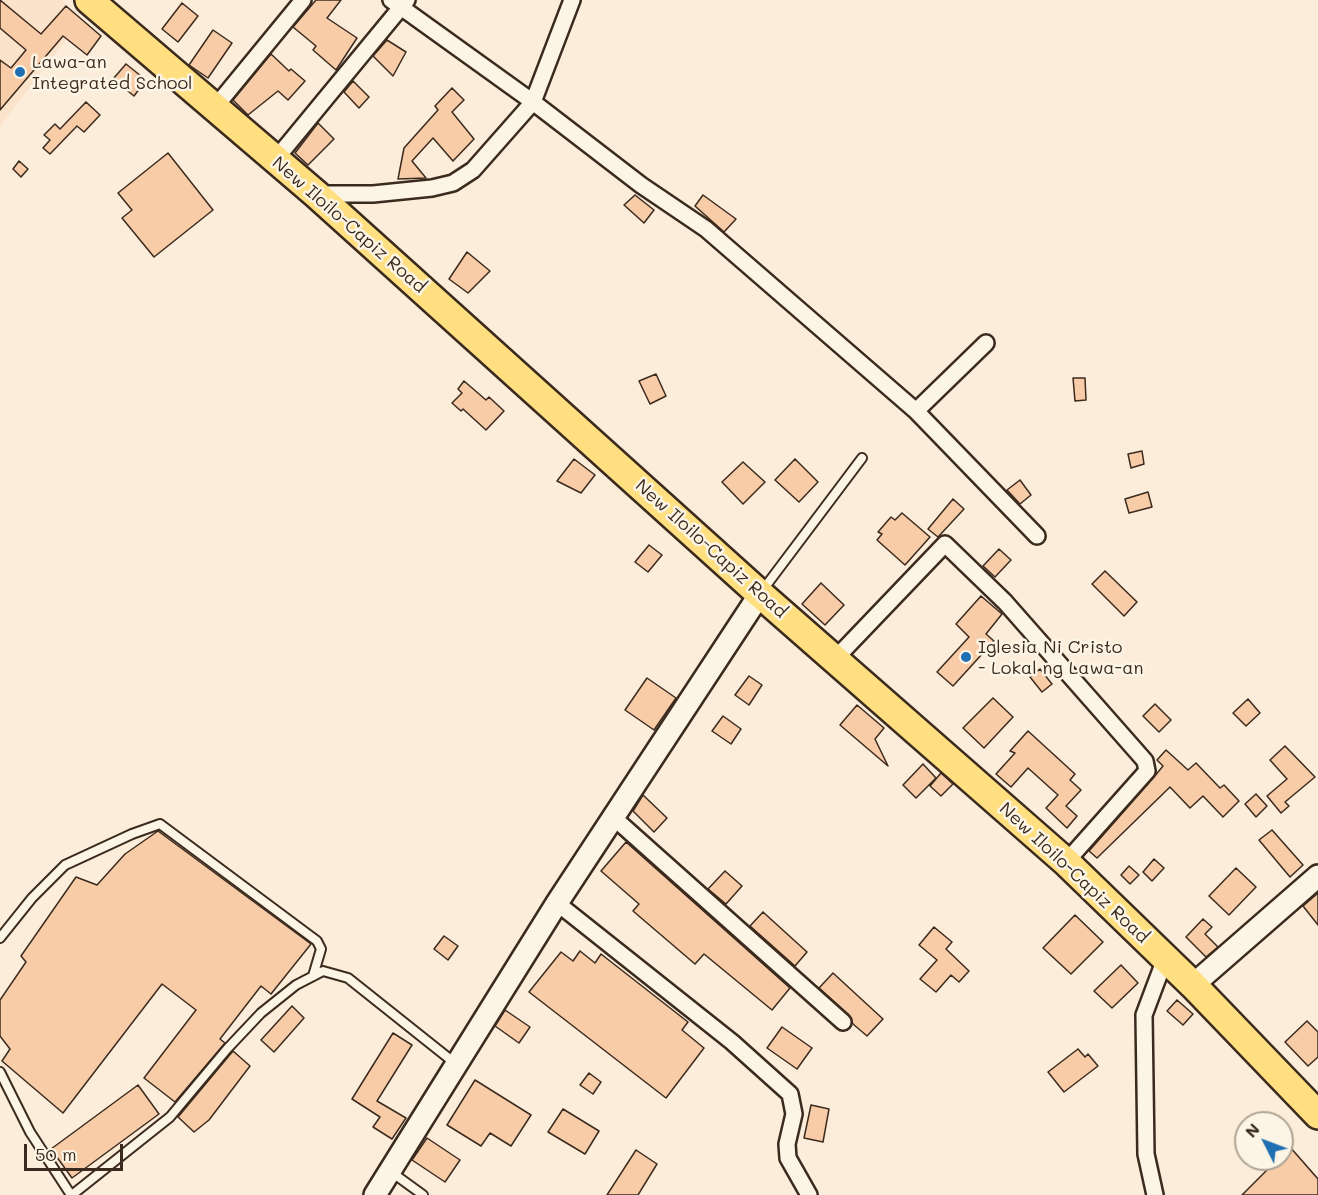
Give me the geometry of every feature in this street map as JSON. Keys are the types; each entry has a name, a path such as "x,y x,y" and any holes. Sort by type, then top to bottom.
{"highway":[{"name":"New Iloilo-Capiz Road","path":"89,0 216,106 316,194 760,594 1066,862 1193,985 1318,1115"}],"main road":[{"path":"375,1195 557,903 760,594"},
{"path":"1193,985 1318,877"}],"street":[{"path":"216,106 303,0"},
{"path":"316,194 373,194 453,183 473,170 519,121 533,102 572,0"},
{"path":"275,160 399,2 641,184 706,229 916,411 1036,536"},
{"path":"916,411 986,343"},
{"path":"835,659 945,544 1005,602 1145,761 1147,771 1066,862"},
{"path":"613,817 843,1022"},
{"path":"557,903 732,1042 790,1094 794,1114 787,1144 788,1158 794,1174 809,1195"},
{"path":"1155,1195 1146,1154 1144,1015 1165,959"}],"lane":[{"path":"760,594 862,459"},
{"path":"0,938 32,898 65,865 132,834 160,824 317,941 321,950 314,976"},
{"path":"0,1072 30,1132 71,1195 170,1117 227,1049 261,1013 296,985 323,971 348,978 458,1065"},
{"path":"390,1171 423,1195"}],"shaded area":[{"name":"Lawa-an Integrated School","path":"0,0 62,0 82,19 0,126"}],"building":[{"path":"0,0 41,34 66,6 101,36 87,55 63,36 0,110 0,60 11,68 26,50 0,28"},
{"path":"316,0 341,0 327,18 357,38 336,70 313,50 316,46 293,27"},
{"path":"182,3 198,16 178,42 162,29"},
{"path":"213,30 232,43 208,78 189,65"},
{"path":"387,40 406,52 393,76 373,56"},
{"path":"271,54 289,71 291,69 305,81 288,100 278,91 248,115 233,100"},
{"path":"126,64 146,80 134,96 113,79"},
{"path":"353,81 369,97 359,108 344,92"},
{"path":"452,88 464,100 452,112 474,139 453,161 433,138 412,161 426,178 398,179 404,148 438,110 435,106"},
{"path":"86,102 100,115 84,132 77,126 50,154 43,148 50,140 44,135 55,124 60,129"},
{"path":"318,123 334,139 308,165 295,153"},
{"path":"168,153 213,210 154,257 122,218 132,210 118,193"},
{"path":"19,161 28,169 21,177 13,169"},
{"path":"635,195 654,210 644,223 624,205"},
{"path":"703,195 736,219 724,232 695,206"},
{"path":"467,252 490,271 468,293 449,279"},
{"path":"656,374 666,396 650,404 639,381"},
{"path":"1073,378 1085,378 1086,400 1075,401"},
{"path":"464,381 486,400 489,397 504,411 486,430 463,409 461,411 452,403 462,393 458,389"},
{"path":"1142,451 1144,464 1131,468 1128,454"},
{"path":"574,459 595,475 581,493 557,481"},
{"path":"795,459 818,482 799,502 775,480"},
{"path":"743,462 765,482 743,504 722,482"},
{"path":"1020,480 1031,495 1020,504 1007,490"},
{"path":"1148,492 1152,507 1129,513 1125,499"},
{"path":"953,499 964,509 938,537 928,529"},
{"path":"902,513 930,537 905,565 877,540 882,534 878,532 891,517 895,520"},
{"path":"649,545 662,555 648,572 635,562"},
{"path":"999,549 1011,560 995,577 983,566"},
{"path":"1105,571 1137,602 1124,616 1092,584"},
{"path":"821,583 844,605 825,625 802,604"},
{"path":"981,596 1002,614 986,634 994,641 953,686 937,672 969,637 956,624"},
{"path":"1040,669 1052,684 1042,692 1030,677"},
{"path":"749,676 762,685 749,705 735,695"},
{"path":"647,678 676,698 654,730 625,710"},
{"path":"993,698 1013,717 984,748 963,728"},
{"path":"1248,699 1260,713 1246,726 1233,713"},
{"path":"1155,704 1171,720 1159,732 1143,716"},
{"path":"857,705 884,728 875,739 888,766 840,725"},
{"path":"723,716 741,729 731,744 712,731"},
{"path":"1028,731 1075,774 1070,780 1081,790 1066,806 1077,816 1067,828 1046,808 1058,795 1028,768 1011,787 996,774 1015,753 1010,751"},
{"path":"1285,746 1315,777 1285,802 1289,806 1281,813 1267,796 1287,779 1270,760"},
{"path":"1166,750 1188,770 1196,763 1220,788 1224,785 1239,801 1223,817 1203,796 1190,808 1170,787 1097,858 1089,851 1163,766 1157,760"},
{"path":"923,764 936,778 916,798 903,785"},
{"path":"941,773 953,784 941,796 930,786"},
{"path":"1256,794 1267,806 1256,817 1245,804"},
{"path":"643,795 667,818 654,832 633,811"},
{"path":"1272,830 1303,865 1290,877 1259,840"},
{"path":"158,831 311,944 271,994 261,986 220,1039 225,1043 175,1102 144,1078 196,1010 162,984 63,1113 2,1061 10,1049 0,1036 0,1000 26,962 21,956 76,877 97,885 125,854"},
{"path":"626,842 790,988 772,1010 704,954 695,964 633,911 639,904 601,871"},
{"path":"1154,859 1164,868 1152,881 1143,872"},
{"path":"1129,866 1139,875 1130,884 1121,875"},
{"path":"1236,868 1256,887 1229,915 1209,896"},
{"path":"725,871 742,886 726,904 708,889"},
{"path":"1318,893 1318,925 1303,906"},
{"path":"763,912 807,952 795,966 750,926"},
{"path":"1075,915 1103,942 1071,974 1043,948"},
{"path":"1203,919 1212,927 1205,934 1218,947 1206,957 1186,937"},
{"path":"934,927 952,942 946,949 969,971 959,982 951,975 936,992 920,979 937,960 919,945"},
{"path":"444,936 458,946 448,960 434,949"},
{"path":"580,951 595,963 601,954 688,1022 682,1030 704,1048 666,1098 529,992 561,952 573,961"},
{"path":"1121,965 1138,983 1112,1008 1094,991"},
{"path":"833,973 883,1019 867,1036 853,1024 849,1015 819,988"},
{"path":"1177,1000 1193,1014 1183,1025 1167,1011"},
{"path":"292,1006 304,1018 274,1052 261,1040"},
{"path":"505,1010 530,1027 519,1043 495,1026"},
{"path":"1307,1021 1318,1032 1318,1057 1308,1066 1285,1042"},
{"path":"782,1027 812,1048 797,1069 767,1048"},
{"path":"393,1033 412,1045 377,1101 406,1118 392,1139 373,1127 380,1117 352,1099"},
{"path":"1078,1049 1085,1057 1088,1054 1098,1066 1064,1092 1048,1072"},
{"path":"233,1051 250,1066 209,1120 194,1132 178,1117"},
{"path":"589,1073 601,1082 593,1094 580,1085"},
{"path":"475,1080 531,1115 511,1146 490,1133 481,1146 447,1125"},
{"path":"138,1085 159,1114 72,1178 51,1149"},
{"path":"811,1105 829,1109 823,1142 804,1138"},
{"path":"563,1109 599,1131 585,1154 548,1132"},
{"path":"427,1138 460,1160 445,1182 412,1160"},
{"path":"636,1150 657,1164 638,1195 607,1195"},
{"path":"1294,1152 1318,1179 1318,1195 1242,1195 1266,1171 1294,1171"}],"place":[{"name":"Lawa-an Integrated School","path":"20,72"},
{"name":"Iglesia Ni Cristo - Lokal ng Lawa-an","path":"966,657"}]}
